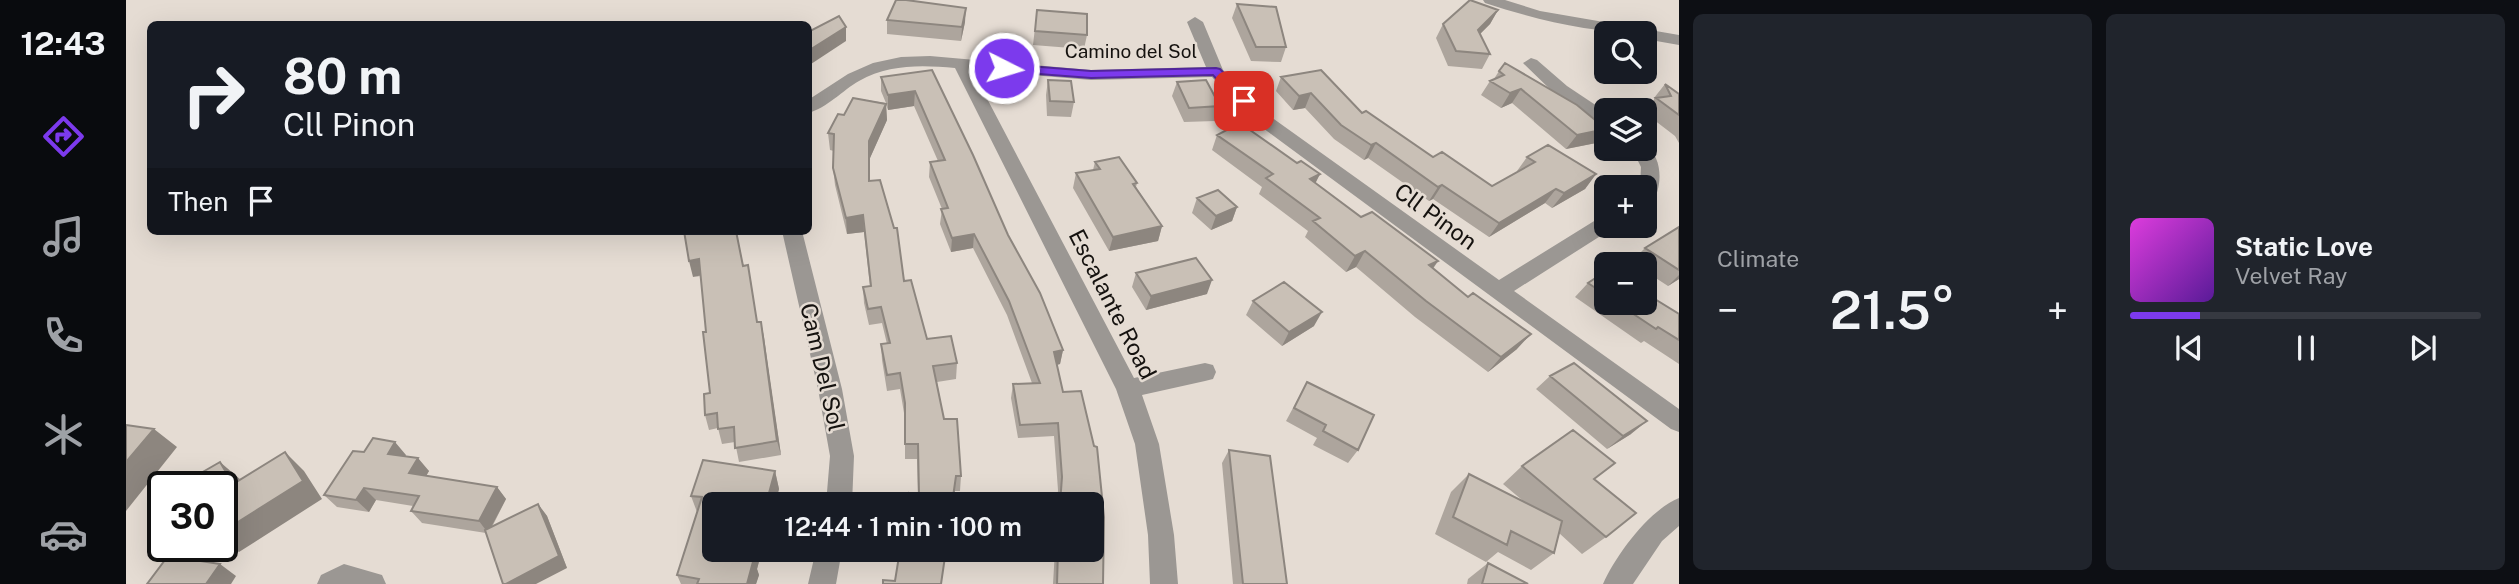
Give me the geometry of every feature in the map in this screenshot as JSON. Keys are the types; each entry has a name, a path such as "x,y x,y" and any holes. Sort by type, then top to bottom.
{"street":[{"path":"1490,0 1537,15 1594,25"},
{"name":"Cll Pinon","path":"1195,22 1216,72 1258,116 1679,422"},
{"path":"1657,36 1679,40"},
{"path":"812,105 843,84 878,66 901,62 962,65"},
{"path":"1531,63 1561,90 1594,111"},
{"name":"Camino del Sol","path":"962,65 1091,75 1216,72"},
{"name":"Escalante Road","path":"962,65 1128,389 1147,444 1161,535 1164,584"},
{"path":"1498,291 1594,231"},
{"name":"Cam Del Sol","path":"793,235 830,389 840,443 840,492"},
{"path":"1128,389 1205,372"},
{"path":"1617,584 1653,532 1679,509"},
{"path":"822,584 827,562"},
{"path":"331,584 344,577 372,584"}],"building":[{"path":"896,0 966,8 962,27 887,20"},
{"path":"1470,0 1498,10 1478,30 1490,54 1456,51 1443,24"},
{"path":"1237,4 1276,7 1286,47 1256,47"},
{"path":"1037,10 1087,14 1087,35 1035,31"},
{"path":"839,16 846,27 812,48 812,30"},
{"path":"1505,63 1577,105 1594,119 1594,131 1577,135 1521,89 1510,93 1490,81 1504,75 1499,71"},
{"path":"932,70 1008,235 1040,293 1063,350 1054,352 1063,392 1081,391 1094,446 1097,447 1102,492 1061,492 1058,423 1020,425 1013,384 1040,383 1009,301 974,234 952,238 941,209 948,208 930,162 945,160 915,91 888,95 881,77"},
{"path":"1321,70 1362,113 1366,111 1433,157 1442,152 1492,186 1535,162 1527,157 1548,145 1596,174 1564,193 1556,189 1499,223 1442,185 1438,187 1376,143 1371,145 1341,125 1311,93 1299,96 1281,77"},
{"path":"1048,80 1071,81 1074,102 1050,101"},
{"path":"1206,80 1220,106 1189,108 1177,82"},
{"path":"1665,84 1679,94 1679,115 1656,98 1671,96"},
{"path":"853,98 886,104 869,141 869,181 880,180 894,228 897,228 904,281 911,280 927,339 951,336 957,363 933,366 944,419 957,419 961,476 956,476 954,492 919,492 918,444 905,444 905,403 900,373 887,375 881,344 890,343 881,307 868,309 863,287 871,286 863,215 846,218 833,168 834,134 828,133 838,114 844,115"},
{"path":"1240,123 1297,163 1301,161 1320,174 1310,179 1361,217 1372,212 1438,261 1429,265 1468,297 1473,293 1531,334 1501,357 1365,251 1355,256 1313,221 1320,218 1266,178 1273,174 1217,135"},
{"path":"1119,157 1137,183 1133,184 1162,226 1113,237 1076,173 1100,169 1095,162"},
{"path":"1218,190 1237,207 1216,216 1197,198"},
{"path":"1679,227 1679,270 1657,256 1657,252 1645,248"},
{"path":"685,235 737,235 743,266 748,265 757,322 761,322 777,441 735,448 734,427 718,429 717,413 705,415 704,394 710,393 699,259 689,261"},
{"path":"1196,258 1212,280 1151,296 1136,273"},
{"path":"1284,282 1322,312 1289,332 1253,301"},
{"path":"1657,300 1679,314 1679,340 1658,327 1656,329 1635,315 1657,315"},
{"path":"1574,363 1647,421 1623,436 1550,376"},
{"path":"1307,382 1374,415 1358,450 1323,431 1326,425 1294,408"},
{"path":"126,425 154,429 126,462"},
{"path":"1573,430 1615,463 1594,479 1636,513 1606,537 1522,466"},
{"path":"373,438 395,442 388,454 418,458 409,473 497,487 479,521 411,511 419,496 364,488 356,500 324,495 353,451 364,452"},
{"path":"1229,450 1270,456 1287,584 1243,584"},
{"path":"285,452 303,481 238,522 238,481"},
{"path":"703,460 775,471 769,492 702,492 702,497 691,496"},
{"path":"220,462 225,471 204,471"},
{"path":"1469,474 1562,521 1554,553 1511,531 1507,545 1453,517"},
{"path":"702,497 702,562 753,562 747,584 697,584 699,579 677,575"},
{"path":"538,504 559,556 503,584 485,530"},
{"path":"164,562 220,564 206,584 147,584"},
{"path":"898,562 944,562 941,584 883,584 883,580 895,581"},
{"path":"1058,562 1103,562 1103,584 1057,584"},
{"path":"1488,563 1528,584 1482,584"}],"route":[{"path":"1004,68 1091,75 1216,72 1244,101"}]}
